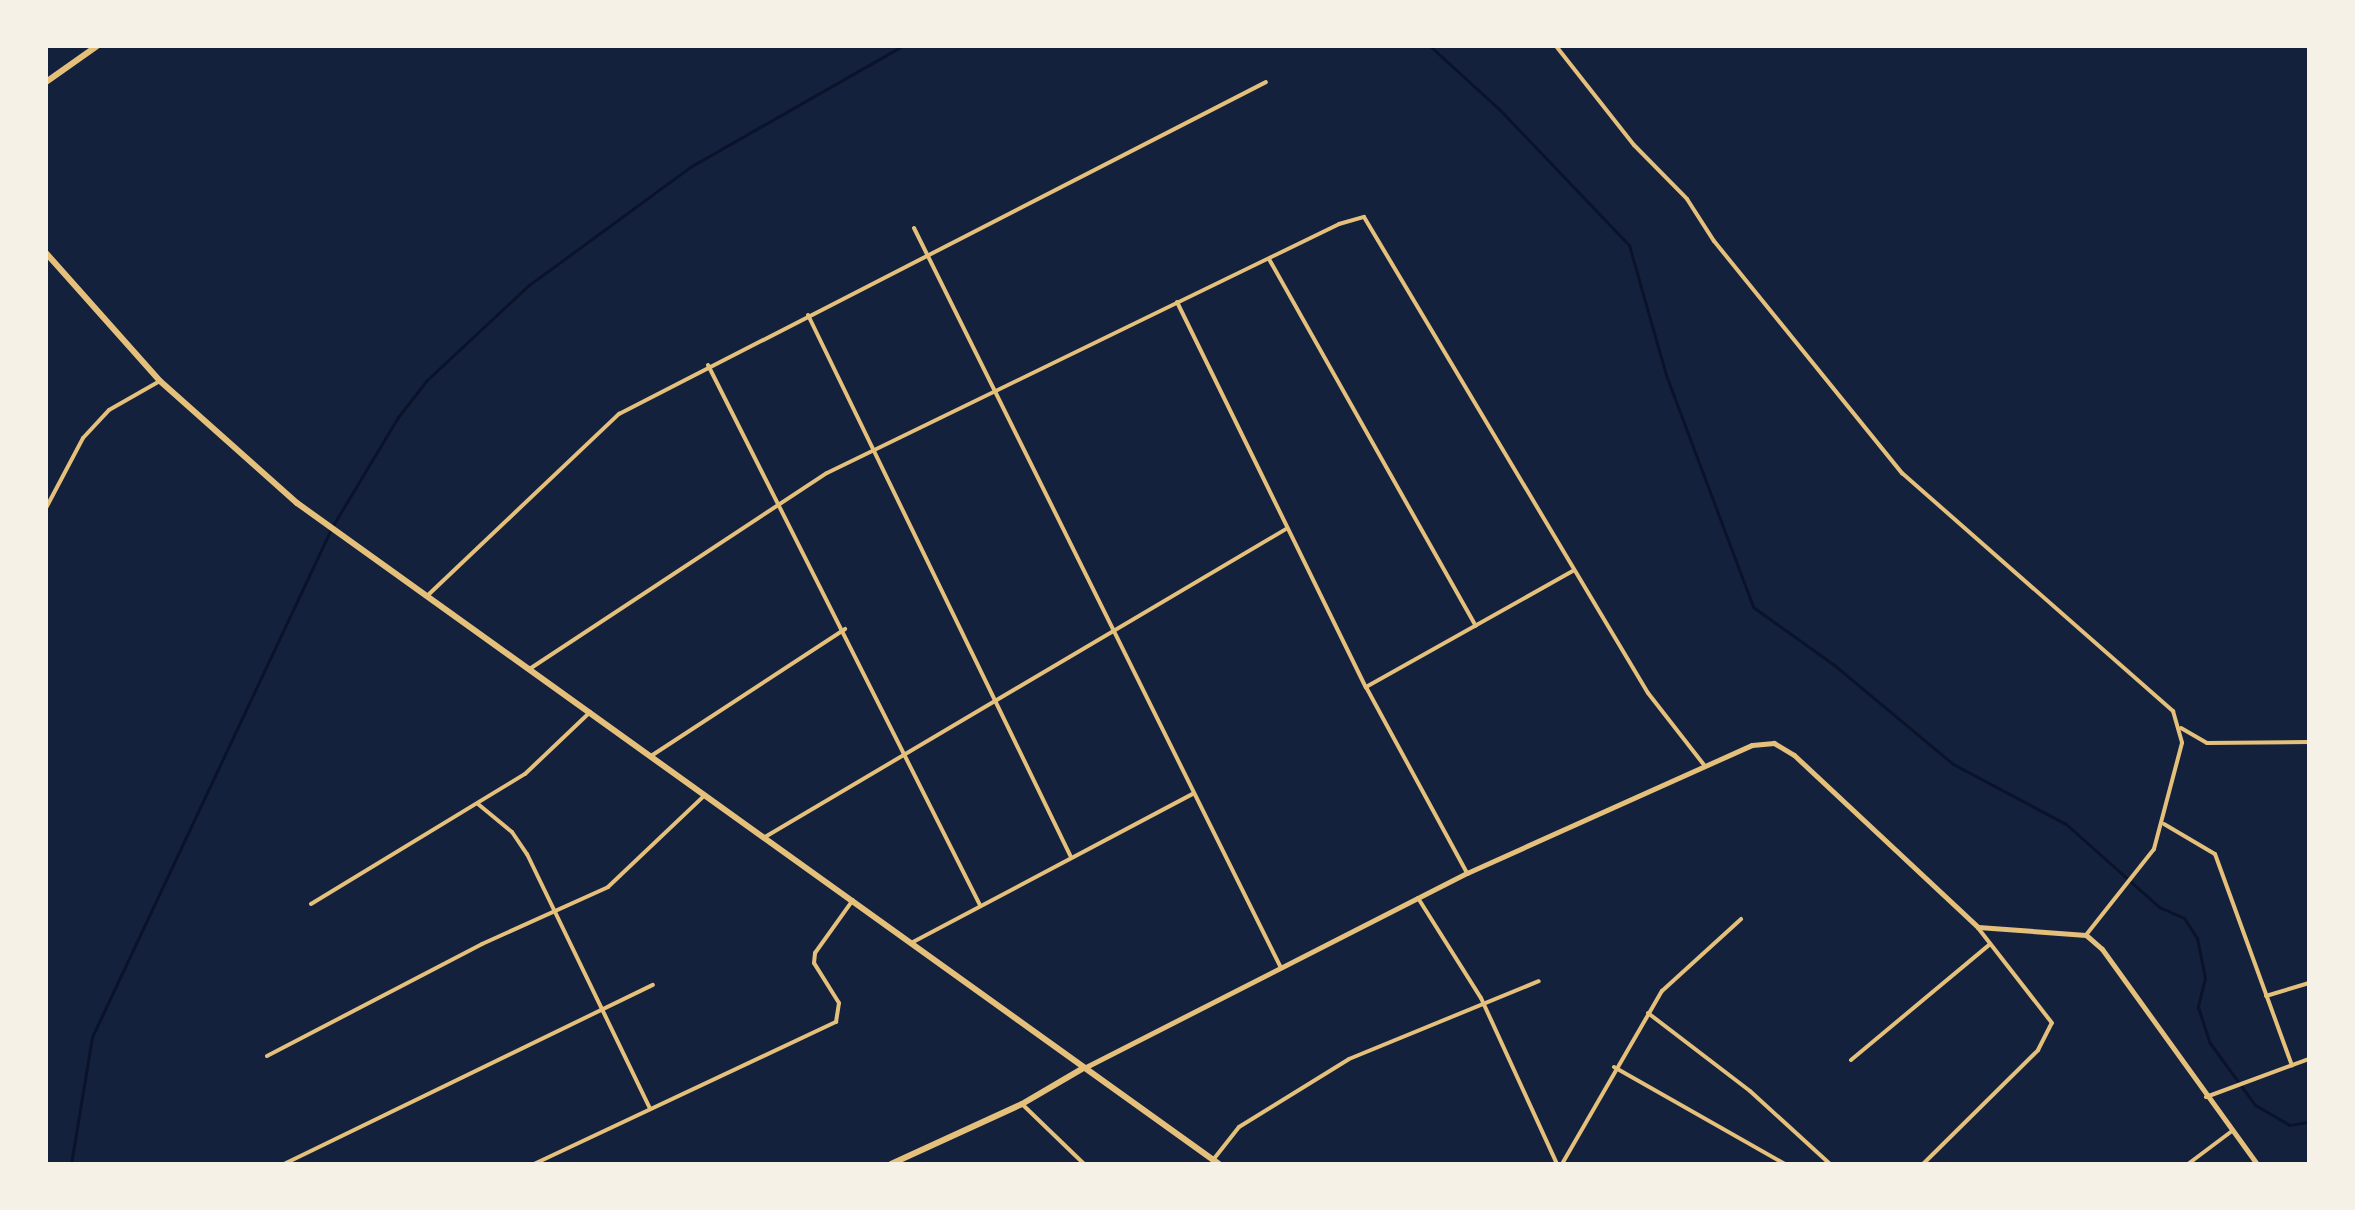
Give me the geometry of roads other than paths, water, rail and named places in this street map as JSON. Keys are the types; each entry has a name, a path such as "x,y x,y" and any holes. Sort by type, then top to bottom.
{"main road":[{"path":"46,82 97,46"},
{"path":"46,253 160,381 297,503 913,942 1082,1069 1216,1162"},
{"path":"891,1164 910,1161 1022,1104 1082,1069"}],"street":[{"path":"1556,46 1634,145 1687,199 1714,241 1902,473 2173,711 2181,728 2207,743 2309,742"},
{"path":"427,596 619,414 708,365 1266,82"},
{"path":"531,668 779,500 1177,302 1364,217 1648,693 1704,765"},
{"path":"914,228 1192,794 1281,968"},
{"path":"1269,259 1476,626"},
{"path":"1177,302 1366,687 1467,873"},
{"path":"808,315 871,452 1071,857"},
{"path":"708,365 845,629 980,905"},
{"path":"46,508 83,438 100,419 160,381"},
{"path":"765,837 1287,529"},
{"path":"1366,687 1573,571"},
{"path":"651,756 845,629"},
{"path":"311,904 525,774 590,712"},
{"path":"2086,935 2141,872 2164,824 2181,728"},
{"path":"1082,1069 1467,873 1752,745 1783,747 1978,927 2052,1023 2048,1039 1923,1164"},
{"path":"913,942 1192,794"},
{"path":"267,1056 557,909 608,887 704,796"},
{"path":"478,804 512,832 557,909 650,1109"},
{"path":"2164,824 2215,854 2292,1065"},
{"path":"1418,898 1482,1000 1559,1164"},
{"path":"534,1164 836,1022 839,1003 817,973 815,953 853,900"},
{"path":"1559,1164 1662,991 1741,919"},
{"path":"1978,927 2086,935 2102,949 2257,1164"},
{"path":"1851,1060 1990,944"},
{"path":"1216,1162 1239,1127 1349,1059 1482,1000 1539,981"},
{"path":"2266,996 2309,983"},
{"path":"284,1164 653,985"},
{"path":"1648,1013 1750,1091 1830,1164"},
{"path":"2206,1097 2309,1059"},
{"path":"1614,1067 1785,1164"},
{"path":"1022,1104 1084,1164"},
{"path":"2188,1164 2232,1131"}],"waterway":[{"path":"71,1164 92,1037 332,527 398,417 427,380 529,285 690,167 902,46"},
{"path":"1430,46 1500,110 1629,245 1666,375 1753,607 1833,664 1953,764 2066,824 2159,907 2184,918 2197,938 2205,978 2198,1007 2210,1043 2255,1105 2289,1125 2309,1122"}]}
